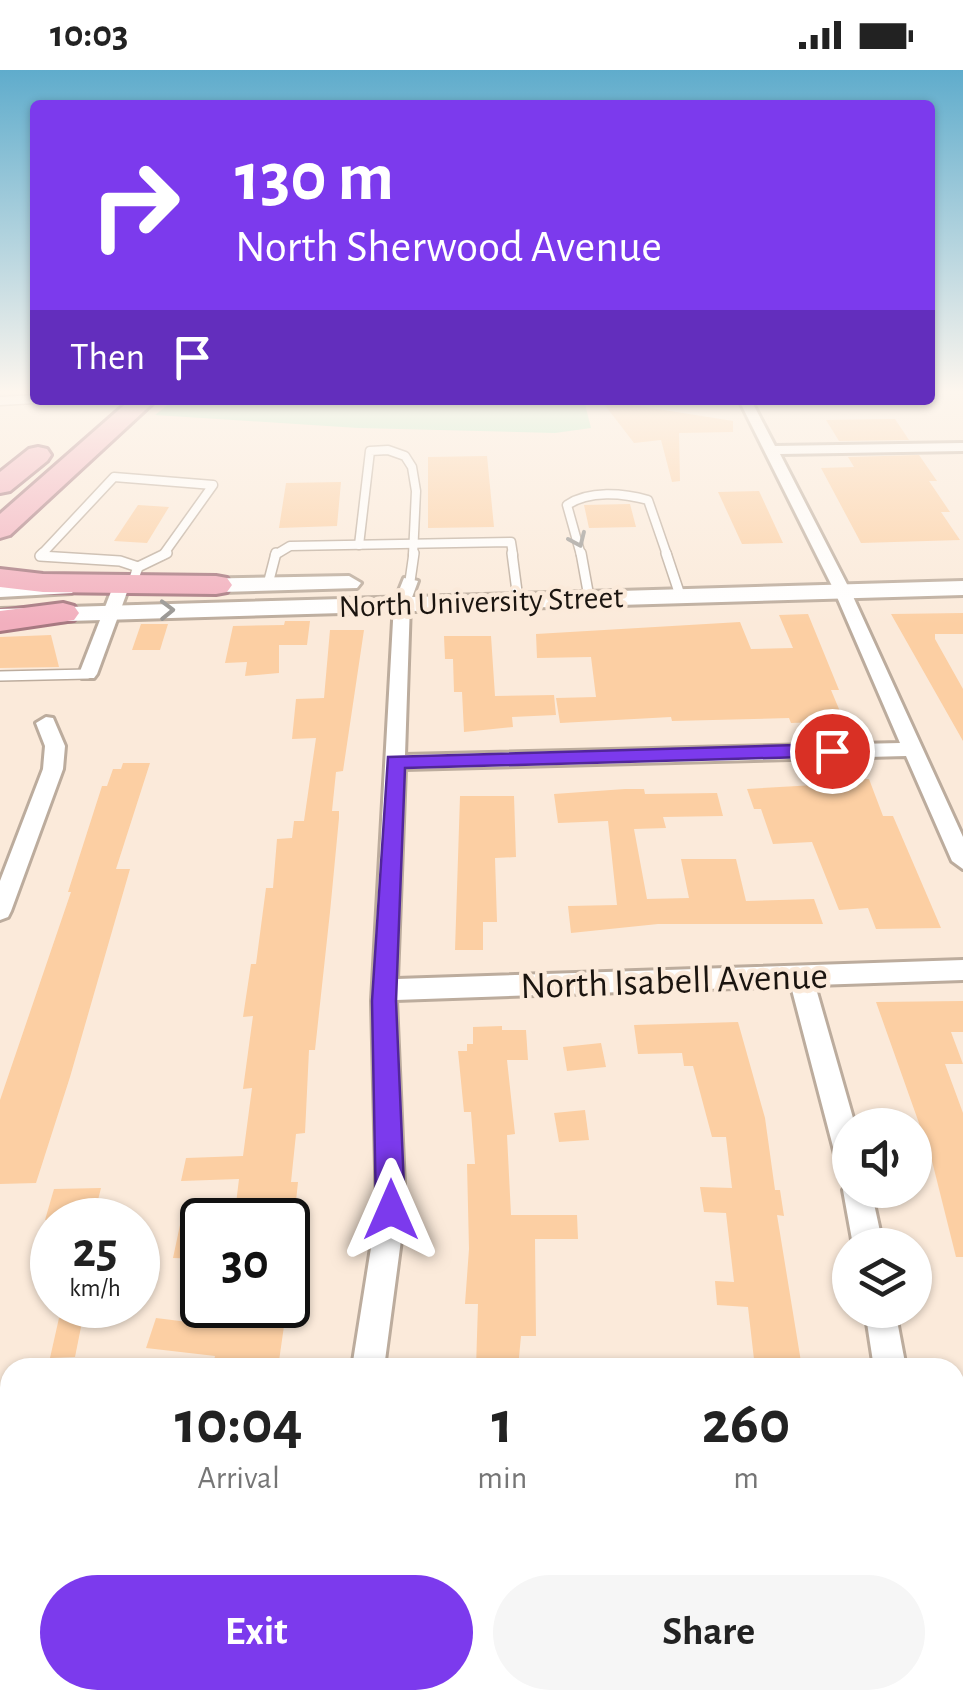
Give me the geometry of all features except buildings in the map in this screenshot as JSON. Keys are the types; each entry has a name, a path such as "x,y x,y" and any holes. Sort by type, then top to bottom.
{"highway":[{"path":"0,488 20,470"},
{"path":"0,529 65,470"},
{"path":"0,578 126,587 216,586"},
{"path":"0,618 63,613"}],"main road":[{"name":"North University Street","path":"0,590 126,587 406,592 837,581 963,570"},
{"name":"North University Street","path":"837,581 963,588"},
{"name":"North University Street","path":"216,586 268,584 406,592"},
{"name":"North University Street","path":"63,613 126,587"}],"street":[{"path":"782,470 837,581 963,861"},
{"path":"88,674 126,587"},
{"path":"369,1358 391,1210 385,990 406,592"},
{"path":"0,911 53,769 54,746 46,723"},
{"path":"395,762 912,749"},
{"name":"North Isabell Avenue","path":"385,990 963,970"},
{"path":"800,975 836,1108"},
{"path":"883,1328 888,1358"}],"lane":[{"path":"358,545 366,470"},
{"path":"406,592 416,544 412,470"},
{"path":"114,477 212,485 166,554 126,587 120,561 40,556 114,477"},
{"path":"589,588 584,555 574,542 567,505 575,498 633,496 648,500 678,585"},
{"path":"268,584 276,553 282,549 511,542 516,589"},
{"path":"0,676 88,674"}],"route":[{"path":"391,1210 384,1001 395,762 832,751"}]}
